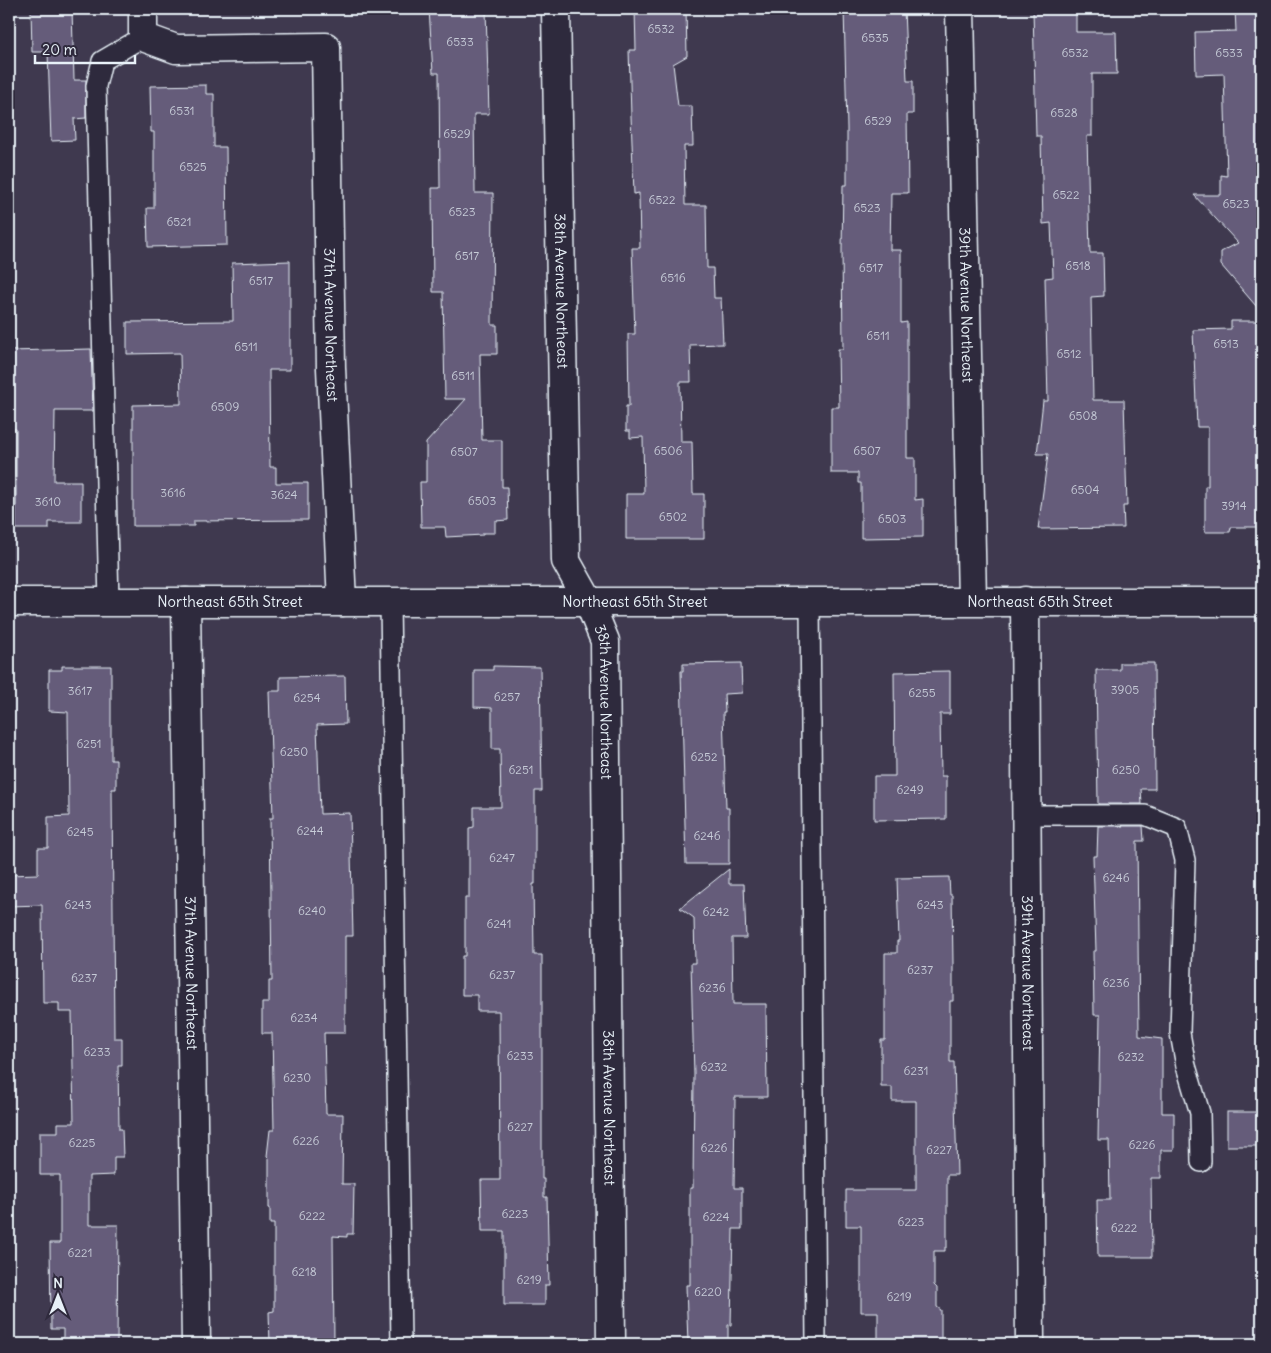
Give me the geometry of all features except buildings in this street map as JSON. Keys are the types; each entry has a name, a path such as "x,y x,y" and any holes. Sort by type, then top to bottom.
{"street":[{"path":"143,9 144,37"},
{"name":"38th Avenue Northeast","path":"556,9 566,561 589,602 605,641 610,1344"},
{"name":"39th Avenue Northeast","path":"960,9 972,602"},
{"name":"37th Avenue Northeast","path":"144,37 176,49 326,47 331,368 342,602"},
{"name":"Northeast 65th Street","path":"9,602 1262,602"},
{"name":"37th Avenue Northeast","path":"186,602 196,1344"},
{"name":"39th Avenue Northeast","path":"1025,602 1030,1344"}],"lane":[{"path":"109,602 96,86 102,61 144,37"},
{"path":"390,602 401,1344"},
{"path":"810,602 816,1344"},
{"path":"1027,814 1145,815 1177,828 1185,860 1180,1033 1186,1066 1200,1113 1202,1162"}]}
